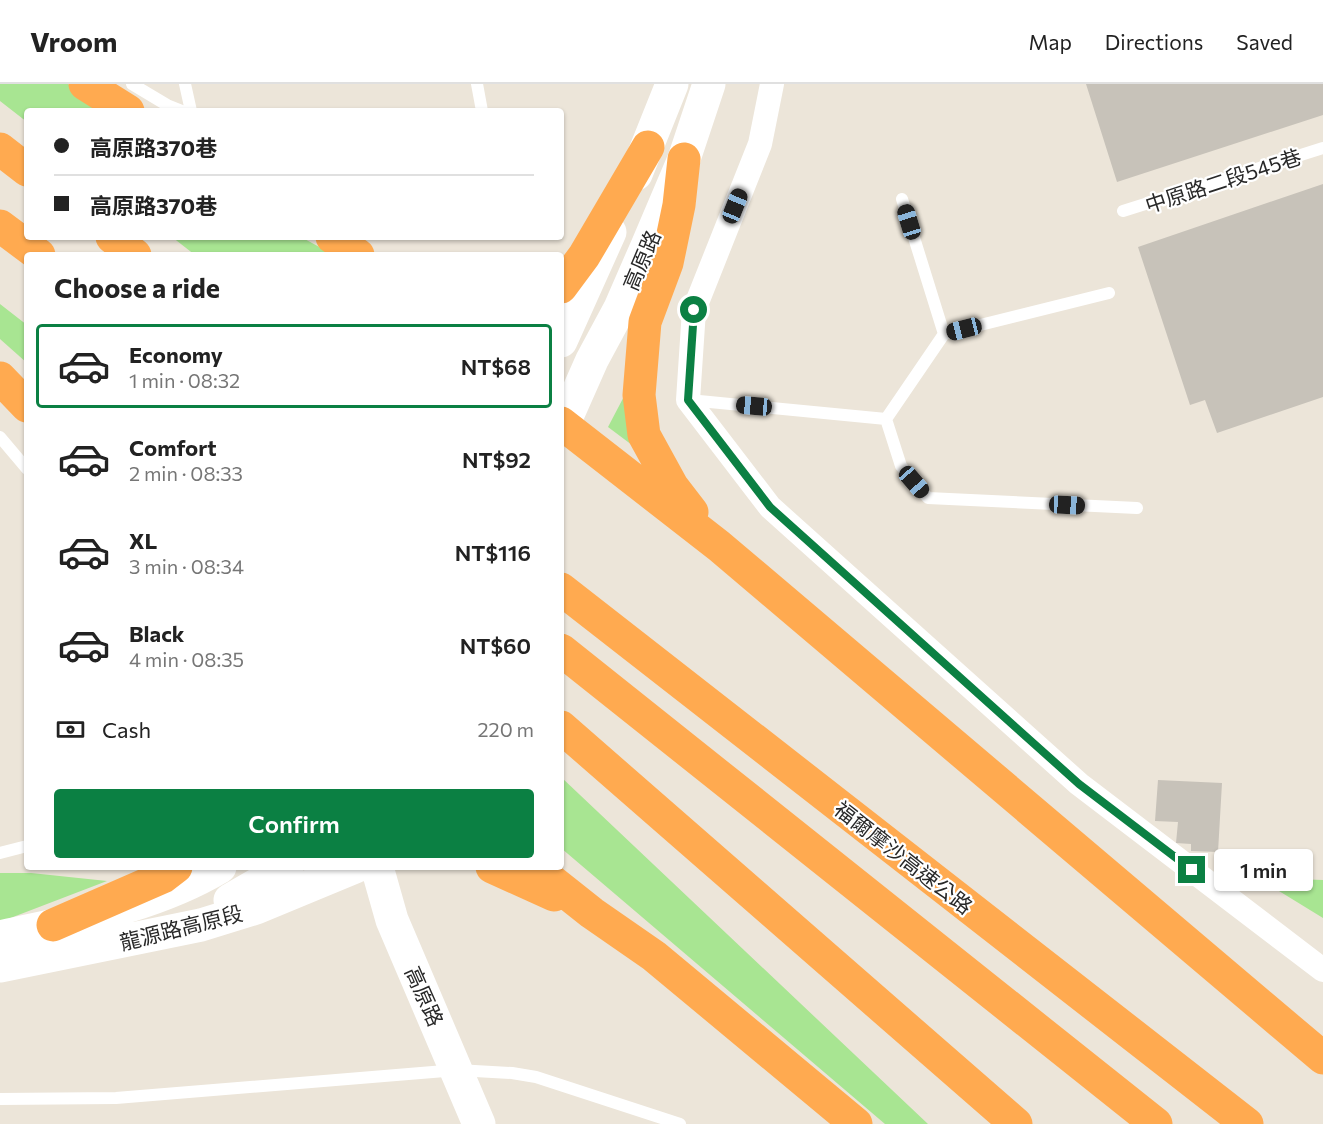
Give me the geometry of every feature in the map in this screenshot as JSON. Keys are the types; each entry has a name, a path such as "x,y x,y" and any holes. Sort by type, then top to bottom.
{"highway":[{"path":"85,84 123,108"},
{"path":"564,283 584,256 648,147"},
{"path":"0,149 24,168"},
{"path":"684,159 679,205 667,263 645,322 639,395 644,435 672,486 719,546"},
{"path":"0,226 35,252"},
{"path":"0,239 24,260"},
{"path":"116,240 131,252"},
{"path":"0,378 24,403"},
{"path":"564,428 719,546 1323,1058"},
{"name":"福爾摩沙高速公路","path":"564,592 1247,1124"},
{"path":"564,652 1156,1124"},
{"path":"564,730 1016,1124"},
{"path":"53,925 163,877 172,870"},
{"path":"499,870 592,913"},
{"path":"538,870 592,913 654,956 856,1124"}],"street":[{"name":"高原路","path":"564,334 648,147 672,84"},
{"name":"高原路","path":"564,422 592,360 620,308 684,159 709,84"},
{"path":"772,84 760,144 694,310 688,400 770,507 1079,784 1323,970"},
{"name":"龍源路高原段","path":"0,938 160,897 214,870"},
{"path":"148,936 201,915 282,870"},
{"name":"龍源路高原段","path":"0,966 201,925 256,908 348,870"},
{"name":"高原路","path":"378,870 392,920 458,1070 479,1124"}],"lane":[{"path":"132,84 174,108"},
{"path":"185,84 191,108"},
{"path":"477,84 481,108"},
{"name":"中原路二段545巷","path":"1123,211 1323,148"},
{"path":"902,199 944,334"},
{"path":"886,418 944,334 1109,293"},
{"path":"688,400 886,418"},
{"path":"886,418 900,466 928,498 1137,508"},
{"path":"0,437 24,465"},
{"path":"0,853 24,847"},
{"path":"0,1099 116,1098 458,1070 512,1073 536,1077 680,1124"}],"green space":[{"path":"0,84 68,84 99,108 24,108 24,120 0,101"},
{"path":"176,240 306,240 328,252 191,252"},
{"path":"0,304 24,323 24,360 0,339"},
{"path":"630,385 636,448 608,427"},
{"path":"564,780 928,1124 885,1124 564,851"},
{"path":"0,873 31,873 107,881 0,922"},
{"path":"1258,878 1323,880 1323,918"}],"building":[{"path":"1086,84 1323,84 1323,115 1117,182"},
{"path":"1323,184 1323,397 1217,433 1205,400 1190,405 1138,247"},
{"path":"1158,780 1222,783 1218,852 1191,851 1191,844 1176,843 1178,822 1155,821"}],"route":[{"path":"694,310 688,400 770,507 1079,784 1192,870"}]}
